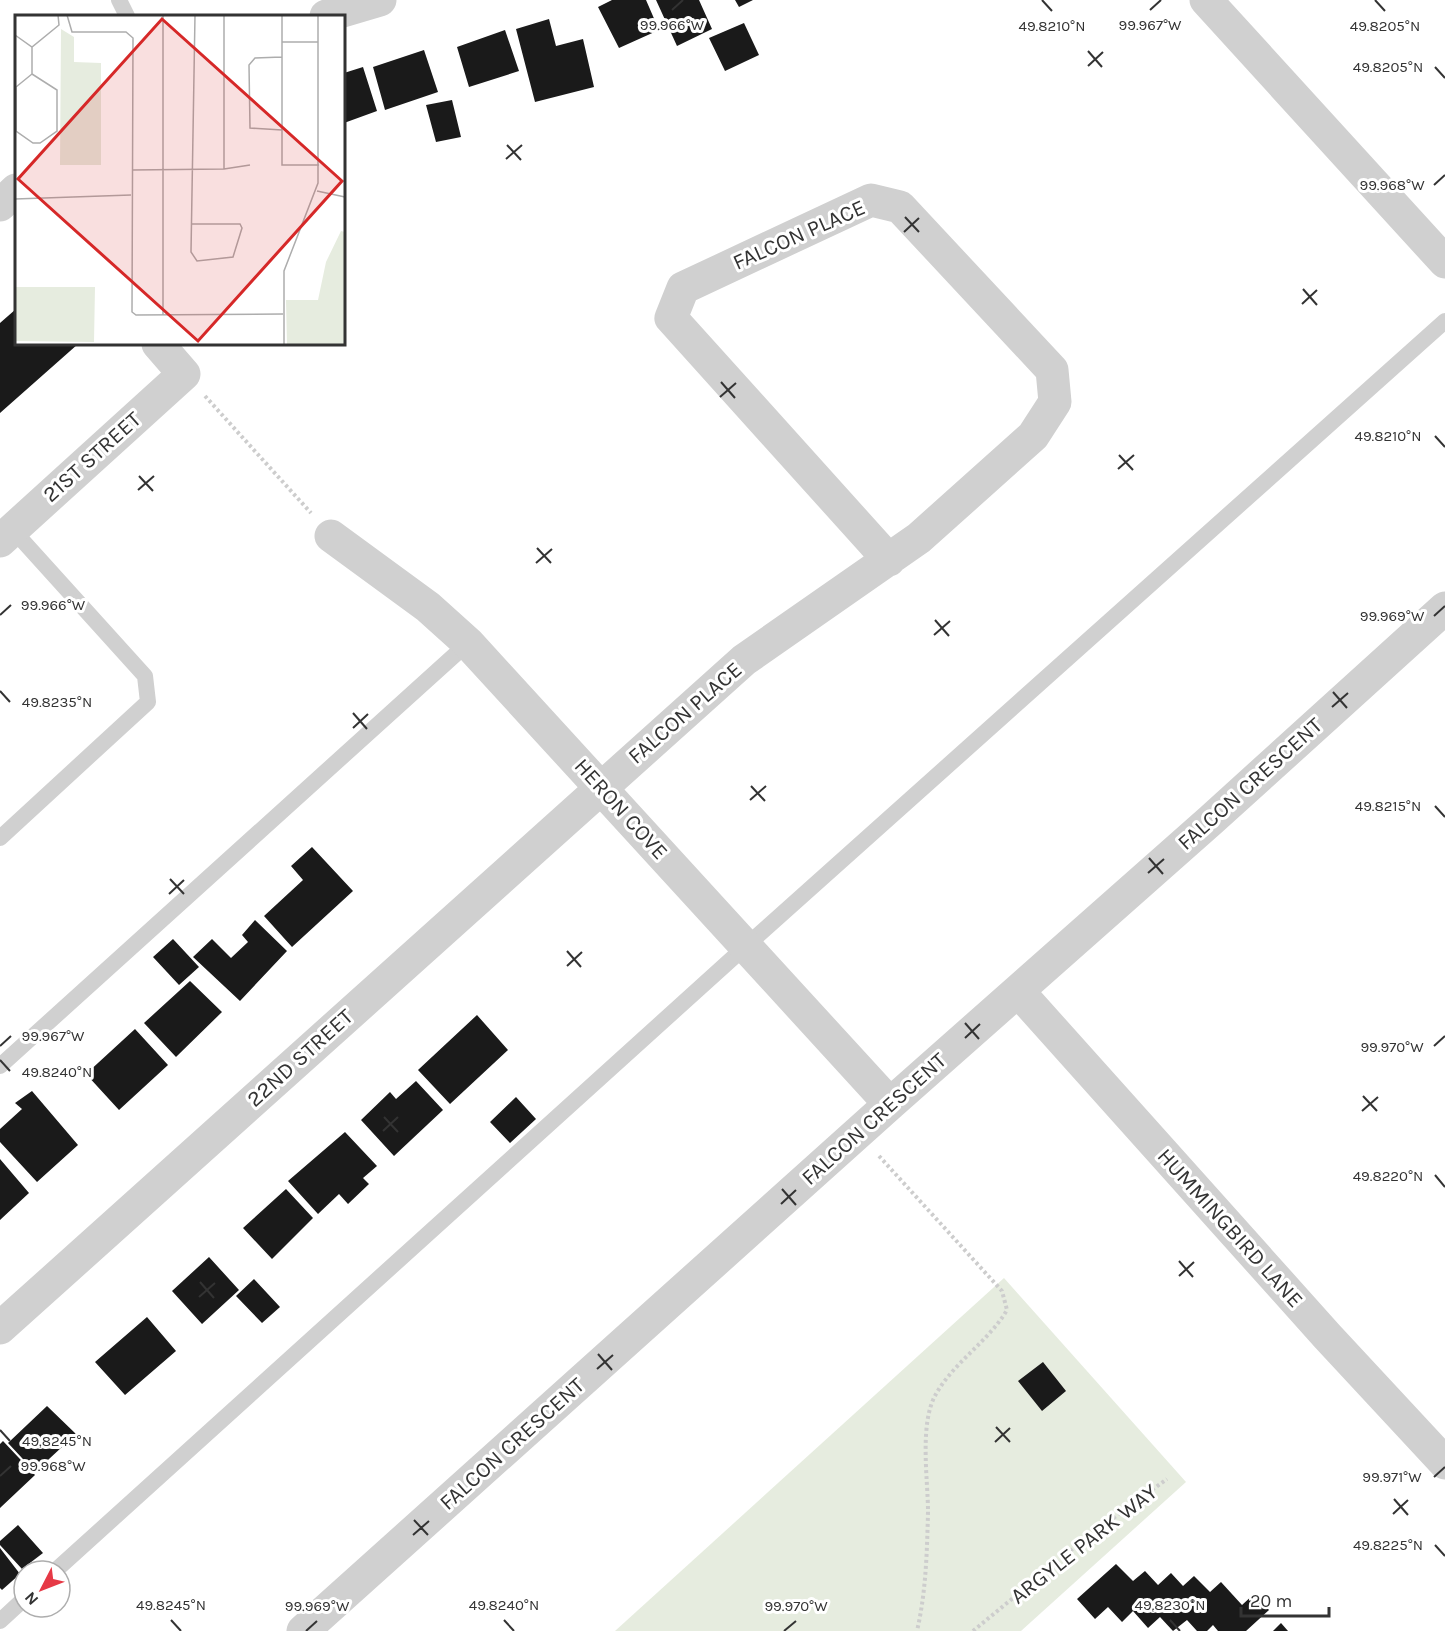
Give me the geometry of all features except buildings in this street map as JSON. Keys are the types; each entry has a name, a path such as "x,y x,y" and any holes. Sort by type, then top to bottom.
{"street":[{"path":"329,15 380,0"},
{"path":"1206,0 1445,262"},
{"path":"0,205 15,191"},
{"name":"FALCON PLACE","path":"601,787 744,660 889,560 919,538 1033,436 1055,402 1052,370 900,207 871,200 683,288 671,318 889,560"},
{"path":"159,345 184,374"},
{"name":"21ST STREET","path":"6,536 184,374"},
{"name":"HERON COVE","path":"331,536 428,607 468,643 890,1104"},
{"name":"FALCON CRESCENT","path":"303,1631 1445,608"},
{"name":"22ND STREET","path":"0,1328 601,787"},
{"name":"HUMMINGBIRD LANE","path":"1018,991 1311,1318 1445,1463"}],"lane":[{"path":"119,0 126,15"},
{"path":"68,1559 746,946 1445,321"},
{"path":"0,838 148,702 145,676 6,536"},
{"path":"0,1066 468,643"},
{"path":"0,1621 12,1610"}],"path":[{"path":"184,374 331,536"},
{"path":"858,1133 1002,1292 1007,1310 997,1328 935,1394 927,1423 928,1514 924,1601 917,1631"},
{"name":"ARGYLE PARK WAY","path":"973,1631 1086,1538 1167,1479"}],"shaded area":[{"path":"1004,1278 1186,1482 1021,1631 615,1631"}]}
